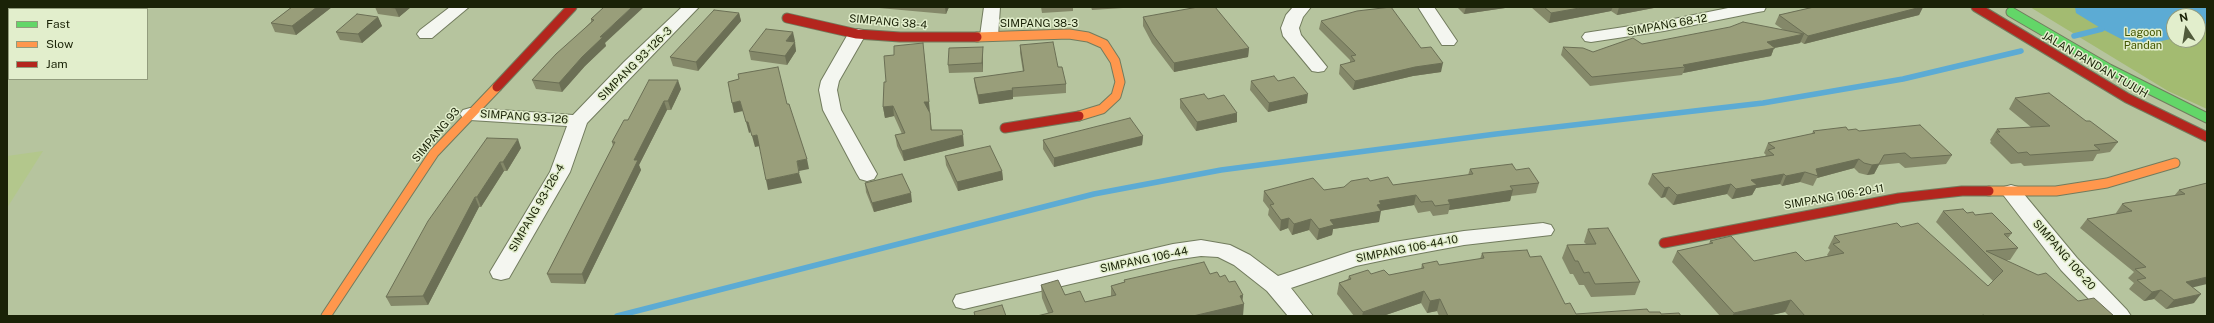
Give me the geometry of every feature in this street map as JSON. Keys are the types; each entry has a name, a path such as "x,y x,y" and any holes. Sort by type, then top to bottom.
{"street":[{"path":"426,34 460,7"},
{"name":"SIMPANG 93","path":"326,316 434,153 572,7"},
{"name":"SIMPANG 93-126-3","path":"578,121 630,66 668,31 691,7"},
{"path":"989,36 992,7"},
{"path":"1303,7 1295,15 1290,28 1292,36 1318,67"},
{"path":"1426,7 1448,41"},
{"name":"SIMPANG 68-12","path":"1591,37 1664,26 1739,9 1758,7"},
{"name":"JALAN PANDAN TUJUH","path":"1976,7 2121,95 2207,137"},
{"name":"JALAN PANDAN TUJUH","path":"2003,7 2116,73 2207,118"},
{"name":"SIMPANG 38-4","path":"787,18 857,34 908,38 989,36"},
{"path":"857,34 830,81 828,90 832,110 867,174"},
{"name":"SIMPANG 38-3","path":"989,36 1069,34 1088,36 1104,44 1115,61 1119,76 1119,90 1116,96 1102,108 1088,114 1005,128"},
{"name":"SIMPANG 93-126","path":"470,114 578,121"},
{"name":"SIMPANG 93-126-4","path":"501,272 560,172 578,121"},
{"name":"SIMPANG 106-20-11","path":"1664,242 1849,206 1900,198 1962,191 2056,191 2107,183 2174,163"},
{"name":"SIMPANG 106-20","path":"2011,192 2069,264 2119,316"},
{"name":"SIMPANG 106-44-10","path":"1275,285 1319,269 1394,250 1464,238 1543,230"},
{"name":"SIMPANG 106-44","path":"964,301 1173,252 1201,248 1222,250 1233,254 1275,285 1300,316"}],"shaded area":[{"path":"43,151 7,208 7,156"}],"green space":[{"name":"Lagoon Pandan","path":"2030,7 2207,7 2207,109 2168,91"}],"water":[{"path":"2075,7 2207,7 2207,30 2206,8 2166,8 2166,40 2150,44 2139,44 2127,42 2076,13"}],"building":[{"path":"292,7 317,7 292,26 271,23"},
{"path":"604,7 632,7 600,37 603,37 582,57 559,83 532,80 556,54 594,20 591,19"},
{"path":"1198,7 1215,7 1249,48 1174,63 1153,35 1143,17"},
{"path":"1391,7 1421,48 1431,47 1443,63 1415,67 1355,81 1340,65 1355,61 1351,56 1356,55 1321,21 1357,11"},
{"path":"1544,7 1585,7 1551,13"},
{"path":"1814,7 1921,7 1808,36 1779,15"},
{"path":"714,10 739,13 696,62 670,57"},
{"path":"357,14 378,17 358,34 336,32"},
{"path":"1743,22 1804,34 1767,42 1775,48 1683,65 1685,67 1592,77 1563,47 1583,48 1593,52 1633,38 1642,44 1730,27"},
{"path":"766,29 793,32 786,41 795,42 785,56 749,51"},
{"path":"1053,42 1058,67 1062,67 1066,84 1012,88 1013,90 978,95 974,78 1024,71 1020,45"},
{"path":"923,43 929,102 924,102 930,113 931,130 962,130 963,135 902,151 895,135 905,133 893,106 883,107 884,82 886,82 884,56 894,55 894,46"},
{"path":"983,47 982,63 948,65 949,48"},
{"path":"778,67 787,104 789,104 807,159 797,161 799,173 766,180 757,135 752,136 740,101 732,103 728,82 739,79 738,74"},
{"path":"1274,76 1278,81 1294,77 1308,94 1269,103 1251,81"},
{"path":"649,80 678,80 668,101 664,101 634,160 638,160 582,274 547,274 615,142 612,142 624,120 628,120"},
{"path":"2049,93 2086,121 2090,121 2118,142 2094,145 2100,150 2030,155 2027,152 2018,153 1996,132 2000,132 1997,129 2050,126 2015,98"},
{"path":"1204,94 1208,99 1224,95 1237,113 1197,122 1180,99"},
{"path":"1130,118 1143,136 1054,158 1043,140"},
{"path":"1920,125 1952,155 1911,158 1905,153 1884,155 1879,164 1872,165 1864,163 1859,159 1816,169 1818,176 1805,172 1786,176 1784,174 1751,180 1757,185 1736,189 1731,184 1677,195 1669,187 1665,188 1652,174 1774,155 1768,150 1775,148 1768,143 1815,133 1813,131 1846,127 1848,130 1856,129 1859,131"},
{"path":"487,138 518,139 503,162 500,162 477,197 475,197 423,296 386,297 428,221"},
{"path":"990,146 1002,171 957,182 945,156"},
{"path":"1512,164 1516,170 1529,168 1539,183 1510,186 1513,190 1448,200 1450,204 1435,206 1432,201 1421,202 1416,195 1379,201 1381,204 1377,205 1381,211 1330,220 1334,225 1319,229 1311,219 1294,224 1289,218 1281,220 1270,205 1274,204 1264,191 1313,178 1324,190 1344,187 1351,181 1368,178 1370,181 1388,177 1393,185 1473,174 1470,169"},
{"path":"902,174 911,193 872,203 865,183"},
{"path":"2207,183 2207,277 2186,282 2201,294 2174,300 2161,290 2152,292 2137,280 2146,278 2135,269 2146,267 2087,219 2132,211 2122,204 2185,194 2179,190"},
{"path":"1963,209 1967,213 1973,212 1975,215 1992,213 2012,233 2004,234 2018,248 1986,251 2038,275 2046,273 2078,301 2094,298 2114,316 1805,316 1791,300 1734,313 1677,251 1713,243 1710,241 1731,236 1754,261 1796,252 1805,261 1844,253 1833,244 1840,242 1834,236 1897,223 1901,227 1918,223 1988,286 2003,271 1943,211"},
{"path":"1608,228 1640,282 1595,284 1589,272 1584,273 1578,261 1575,261 1567,245 1596,244 1588,229"},
{"path":"1527,250 1530,257 1541,256 1565,304 1570,303 1576,314 1647,309 1649,312 1660,312 1661,314 1679,313 1681,316 1448,316 1440,299 1430,301 1424,291 1363,312 1339,283 1351,279 1349,276 1368,270 1371,274 1384,270 1389,275 1424,268 1422,264 1437,261 1439,265 1484,258 1482,253"},
{"path":"1204,262 1210,274 1217,272 1220,277 1225,275 1229,282 1235,281 1243,295 1240,296 1244,304 1193,316 1037,316 1053,312 1041,285 1058,280 1065,295 1080,291 1085,302 1116,295 1111,286 1125,282 1124,280"},
{"path":"1002,305 1006,316 975,316 974,312"}],"waterway":[{"path":"2074,36 2102,29"},
{"path":"617,316 1094,194 1221,170 1496,134 1763,103 1903,79 2021,51"}],"traffic: fast":[{"path":"2011,12 2109,69 2207,118"}],"traffic: slow":[{"path":"977,37 1069,34 1088,37 1104,44 1115,61 1120,82 1116,96 1102,109 1079,116"},
{"path":"326,316 434,153 497,87"},
{"path":"1989,191 2056,191 2107,183 2175,163"}],"traffic: jam":[{"path":"497,87 572,7"},
{"path":"1976,7 2127,98 2207,137"},
{"path":"787,18 857,34 900,37 977,37"},
{"path":"1005,128 1079,116"},
{"path":"1664,243 1899,198 1962,191 1989,191"}]}
